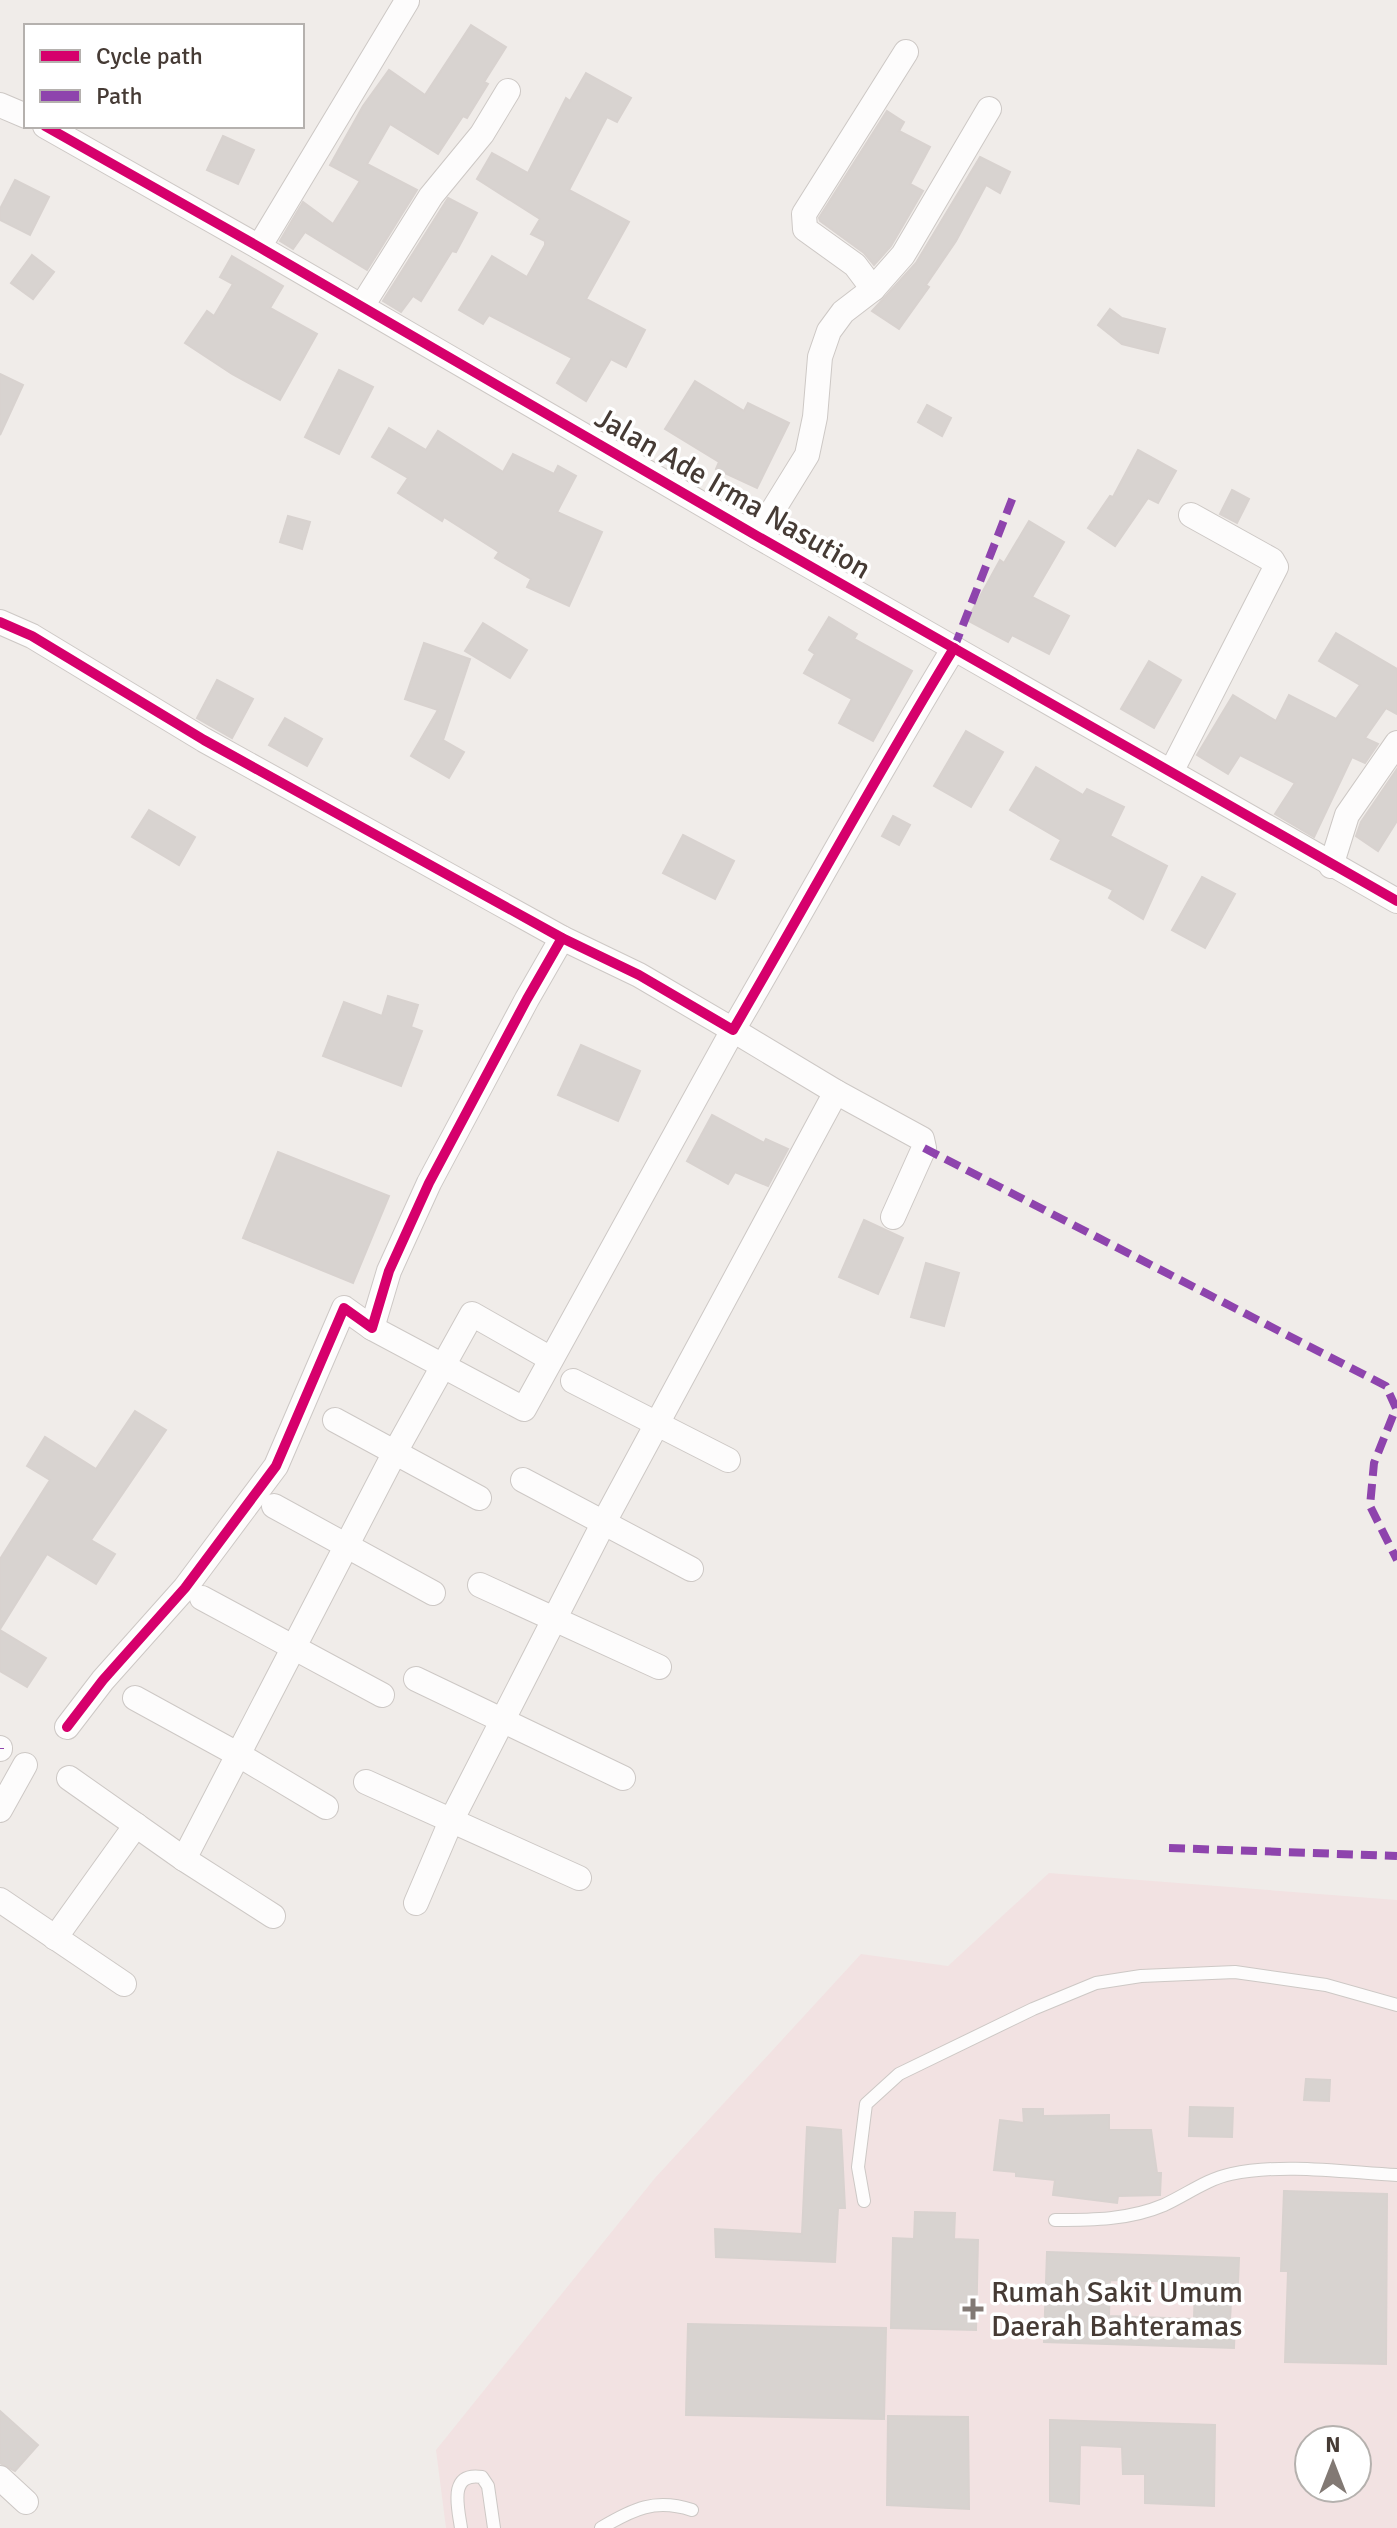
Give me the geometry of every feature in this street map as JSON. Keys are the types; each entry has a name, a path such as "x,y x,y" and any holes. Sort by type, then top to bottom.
{"street":[{"path":"259,247 407,1"},
{"path":"873,289 855,265 805,229 804,214 906,52"},
{"path":"362,306 431,196 482,134 508,91"},
{"path":"757,536 807,455 815,417 820,357 829,331 903,255 989,109"},
{"name":"Jalan Ade Irma Nasution","path":"49,128 1331,866 1397,901"},
{"path":"1171,772 1276,567 1272,560 1191,515"},
{"path":"0,622 32,636 204,740 562,938 639,975 836,1092 922,1139 924,1148 893,1217"},
{"path":"67,1727 103,1680 185,1588 276,1466 344,1308 372,1328 524,1409 733,1030 954,648"},
{"path":"1331,866 1347,815 1397,743"},
{"path":"372,1328 389,1271 429,1183 562,938"},
{"path":"416,1903 451,1821 604,1522 836,1092"},
{"path":"184,1859 394,1454 472,1314 551,1359"},
{"path":"573,1381 728,1460"},
{"path":"335,1420 479,1498"},
{"path":"523,1480 691,1569"},
{"path":"274,1506 433,1593"},
{"path":"480,1585 659,1667"},
{"path":"202,1598 382,1695"},
{"path":"416,1679 623,1778"},
{"path":"135,1698 326,1807"},
{"path":"0,1810 25,1765"},
{"path":"69,1778 184,1859 273,1916"},
{"path":"366,1782 579,1878"},
{"path":"55,1938 136,1825"},
{"path":"0,1900 124,1984"},
{"path":"0,2478 26,2502"}],"lane":[{"path":"864,2201 858,2167 866,2104 899,2074 1033,2009 1096,1983 1141,1976 1235,1972 1326,1985 1397,2005"},
{"path":"1055,2220 1106,2220 1141,2212 1163,2206 1229,2175 1309,2170 1397,2175"},
{"path":"461,2528 457,2501 459,2486 465,2477 471,2475 482,2477 488,2486 494,2528"},
{"path":"601,2528 645,2506 659,2503 692,2510"}],"shaded area":[{"name":"Rumah Sakit Umum Daerah Bahteramas","path":"1049,1873 1397,1900 1397,2528 446,2528 436,2450 655,2178 861,1954 948,1966"}],"building":[{"path":"471,25 506,47 484,82 488,84 467,118 463,116 438,154 390,124 367,164 417,190 367,270 305,232 293,249 280,241 303,202 333,224 360,181 330,165 363,106 389,70 425,95"},
{"path":"586,73 631,98 617,122 607,117 569,190 629,222 586,299 645,330 626,367 611,359 586,401 557,383 572,358 489,315 483,324 459,310 492,256 527,277 545,245 545,241 531,234 540,219 477,179 492,153 528,173 566,98 570,101"},
{"path":"887,111 904,122 899,131 930,147 910,184 923,191 891,246 874,265 864,253 819,218"},
{"path":"223,136 254,150 238,184 207,170"},
{"path":"980,157 1010,172 1000,193 986,185 956,241 926,285 929,287 899,329 872,311 916,263"},
{"path":"15,180 49,197 30,235 0,220 0,209"},
{"path":"448,198 477,213 456,252 452,251 421,301 413,296 401,312 383,301"},
{"path":"32,255 54,272 33,299 11,283"},
{"path":"232,256 283,286 270,308 317,334 280,400 232,374 185,343 207,311 214,316 233,284 220,277"},
{"path":"1110,309 1122,318 1165,329 1158,353 1122,344 1098,325"},
{"path":"339,370 373,387 339,454 305,437"},
{"path":"0,374 23,385 0,435"},
{"path":"695,381 744,411 748,403 789,423 757,488 716,469 719,462 665,429"},
{"path":"927,405 951,418 942,436 918,422"},
{"path":"389,428 426,450 438,431 503,472 513,454 554,474 558,466 576,476 557,512 602,532 569,606 527,587 531,579 495,558 499,552 444,517 442,521 398,493 408,478 372,457"},
{"path":"1138,450 1176,471 1158,503 1148,498 1115,546 1088,528 1110,496 1113,497"},
{"path":"1232,490 1249,499 1237,523 1220,514"},
{"path":"288,516 310,522 302,549 280,542"},
{"path":"1029,521 1064,542 1032,597 1069,616 1049,654 1012,635 1008,642 967,620 1000,560 1004,563"},
{"path":"829,617 857,634 854,639 912,671 873,741 839,723 852,699 804,673 815,654 809,650"},
{"path":"483,623 527,650 510,678 465,651"},
{"path":"1336,633 1397,669 1397,714 1386,708 1365,738 1378,744 1365,763 1352,757 1314,837 1275,814 1295,783 1240,755 1228,774 1197,755 1233,695 1276,721 1289,695 1336,719 1360,685 1319,661"},
{"path":"424,643 470,659 443,740 464,752 449,778 411,756 438,710 405,699"},
{"path":"1149,661 1181,680 1154,728 1121,709"},
{"path":"217,680 253,699 232,738 197,718"},
{"path":"285,718 322,739 307,766 269,745"},
{"path":"966,731 1003,752 971,807 934,786"},
{"path":"1036,767 1083,795 1087,789 1124,807 1110,836 1167,866 1143,919 1109,898 1113,890 1051,859 1061,840 1010,810"},
{"path":"1397,769 1397,821 1378,851 1356,836 1361,822"},
{"path":"149,810 195,837 179,865 132,837"},
{"path":"893,816 910,825 899,845 882,836"},
{"path":"683,835 734,861 715,899 663,873"},
{"path":"1202,877 1235,894 1205,948 1172,930"},
{"path":"388,996 418,1005 411,1027 422,1031 401,1086 323,1056 344,1002 382,1016"},
{"path":"581,1045 640,1071 618,1121 558,1095"},
{"path":"712,1115 764,1143 766,1139 788,1149 768,1186 735,1172 728,1184 687,1161"},
{"path":"278,1152 389,1196 353,1283 243,1238"},
{"path":"864,1220 903,1238 878,1294 839,1277"},
{"path":"926,1263 959,1273 944,1326 911,1317"},
{"path":"135,1411 166,1430 91,1540 115,1554 96,1584 47,1554 0,1629 0,1559 50,1480 27,1466 45,1437 96,1469"},
{"path":"0,1630 46,1658 27,1687 0,1671"},
{"path":"1306,2079 1330,2080 1329,2101 1304,2100"},
{"path":"1190,2107 1233,2108 1232,2137 1189,2136"},
{"path":"1023,2109 1043,2109 1043,2116 1109,2115 1109,2130 1151,2130 1157,2173 1161,2173 1160,2195 1118,2196 1117,2203 1053,2195 1055,2180 994,2170 1000,2120 1024,2123"},
{"path":"807,2127 841,2130 845,2208 838,2208 835,2262 716,2257 715,2229 802,2234"},
{"path":"1284,2191 1387,2194 1386,2364 1285,2362 1288,2271 1281,2271"},
{"path":"915,2212 955,2213 954,2239 978,2240 976,2330 891,2328 893,2238 914,2239"},
{"path":"1047,2252 1239,2258 1238,2283 1232,2283 1230,2320 1235,2320 1234,2348 1044,2342","holes":["1110,2280 1195,2282 1194,2319 1109,2316"]},
{"path":"688,2324 886,2328 884,2419 686,2415"},
{"path":"0,2411 38,2445 15,2471 0,2463"},
{"path":"888,2416 968,2417 969,2509 887,2505"},
{"path":"1050,2420 1215,2425 1214,2506 1145,2503 1145,2474 1123,2474 1122,2447 1080,2445 1079,2504 1050,2501"}],"marked path":[{"path":"954,648 1013,497"},
{"path":"924,1148 1386,1386 1396,1408 1374,1463 1370,1506 1397,1560"},
{"path":"1169,1848 1397,1856"}],"cycle path":[{"path":"49,128 1397,901"},
{"path":"0,622 32,636 204,740 562,938 639,975 733,1030 954,648"},
{"path":"67,1727 103,1680 185,1588 276,1466 344,1308 372,1328 389,1271 429,1183 562,938"}],"place":[{"name":"Rumah Sakit Umum Daerah Bahteramas","path":"973,2309"}]}
